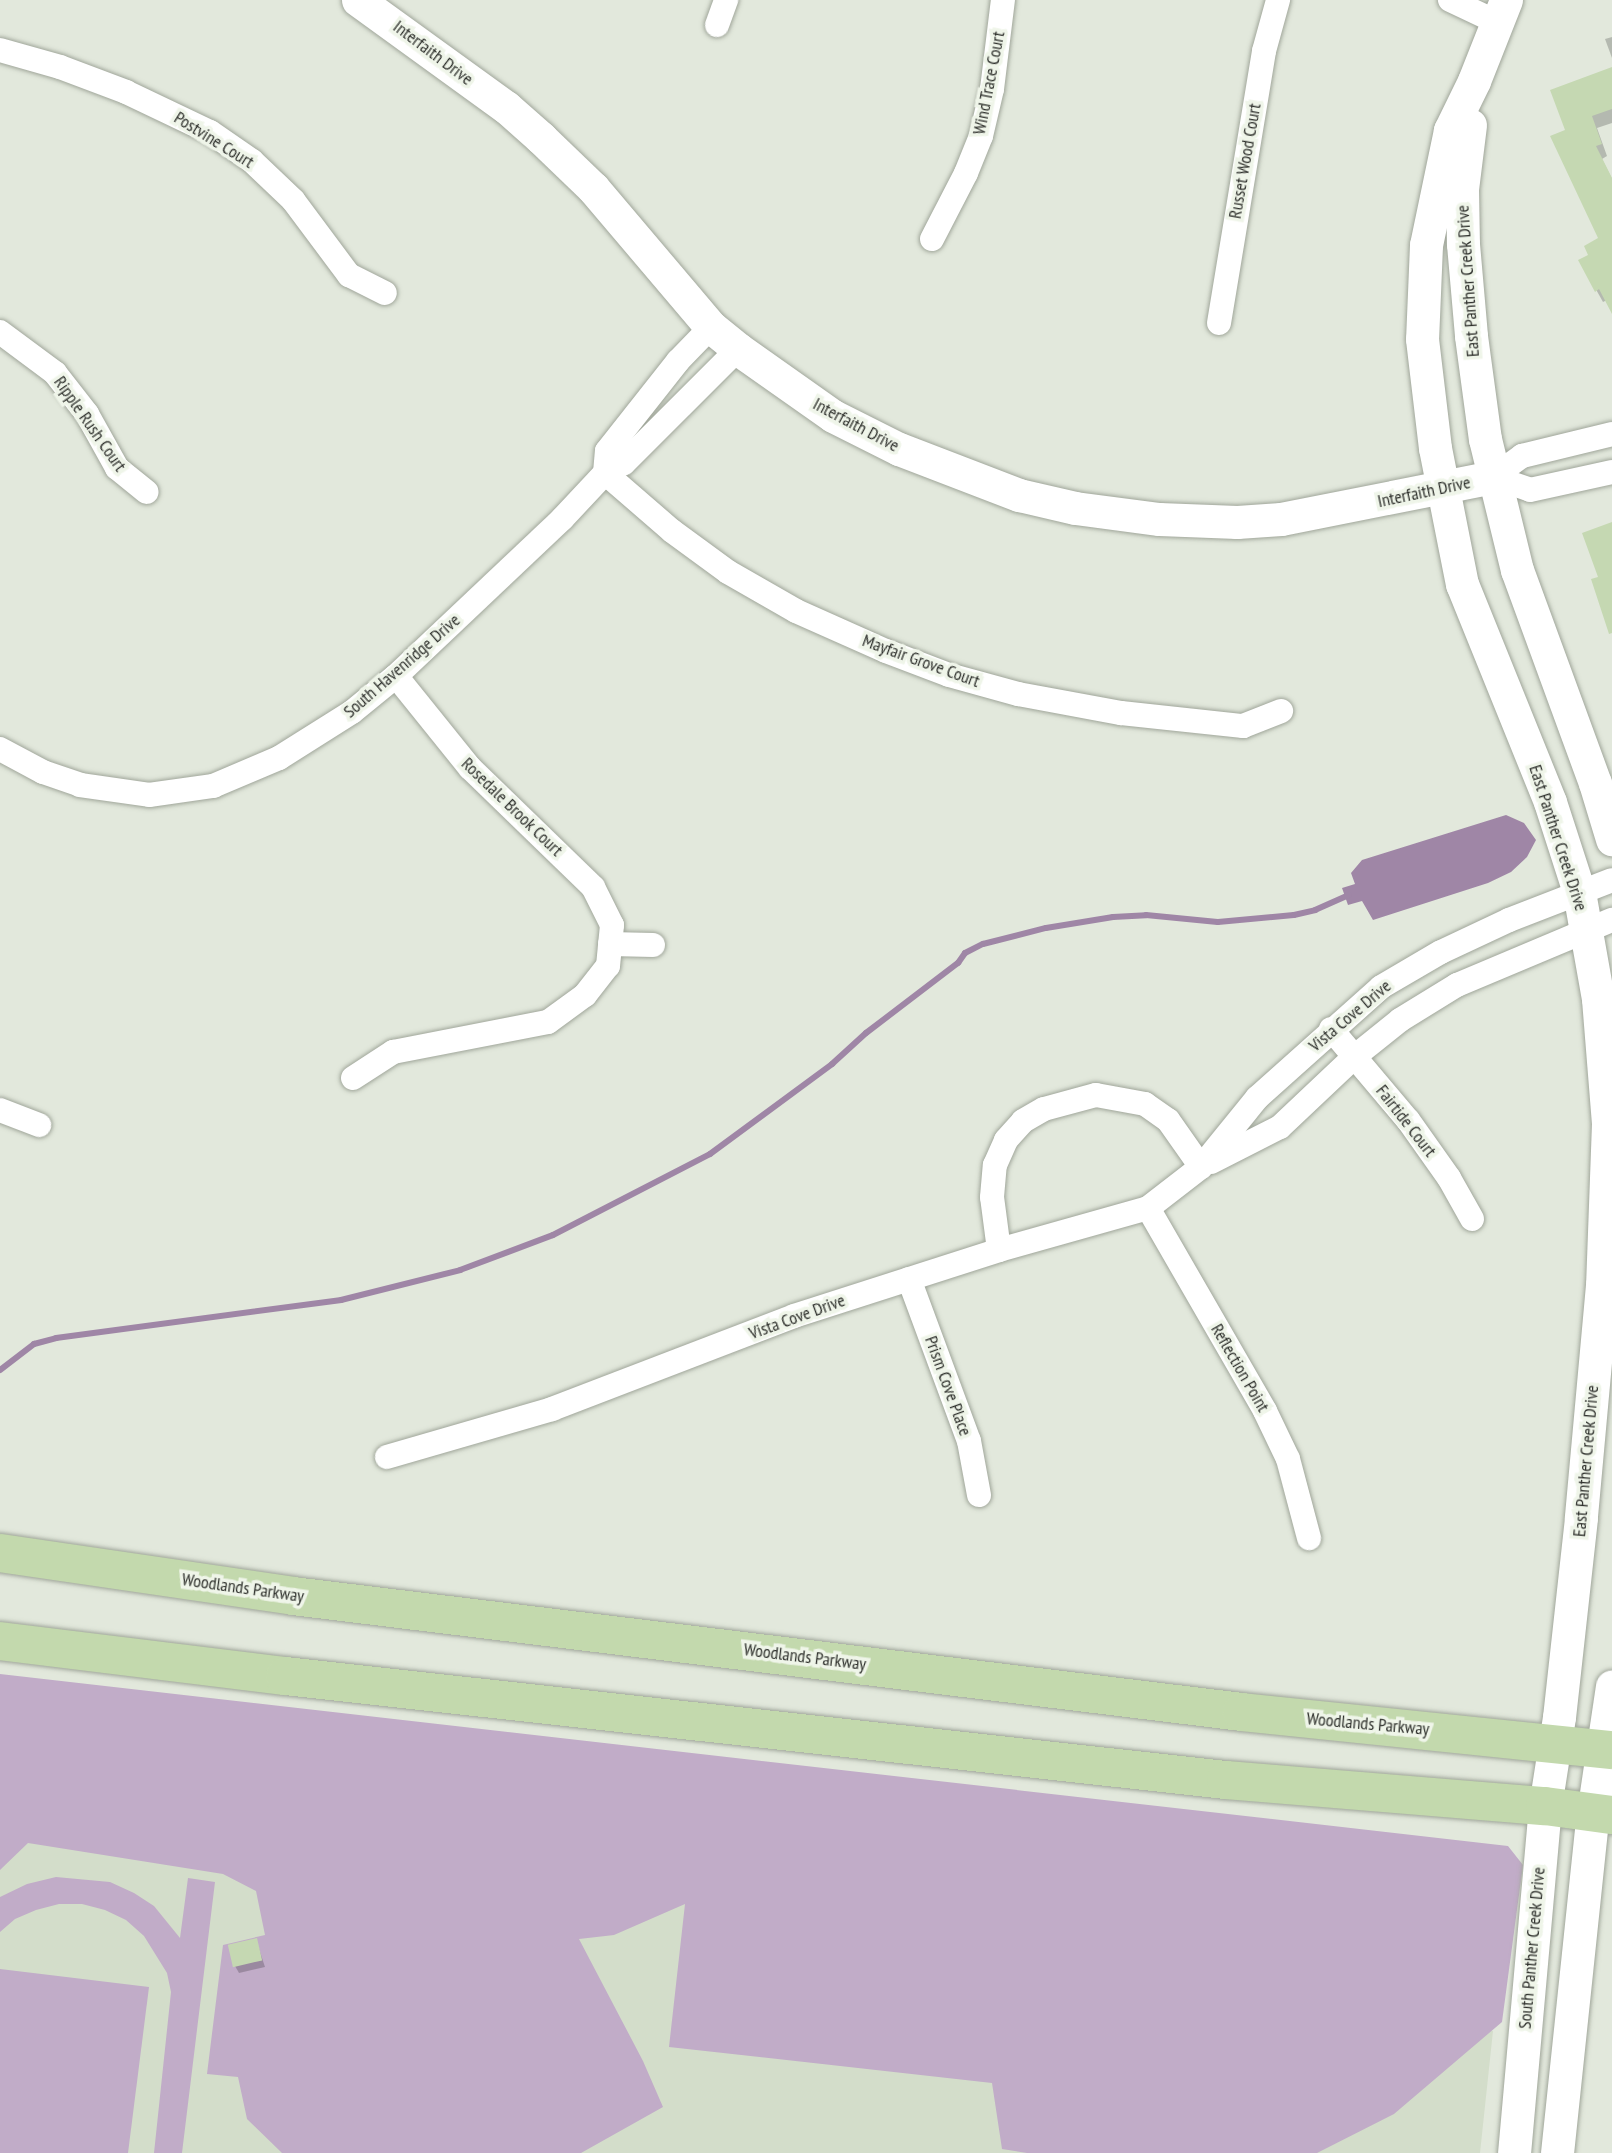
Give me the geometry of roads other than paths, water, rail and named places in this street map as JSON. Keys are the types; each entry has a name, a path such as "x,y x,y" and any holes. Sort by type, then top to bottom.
{"main road":[{"name":"Woodlands Parkway","path":"0,1553 293,1596 1241,1712 1608,1749"},
{"path":"0,1641 285,1676 1213,1779 1603,1814"}],"street":[{"name":"Interfaith Drive","path":"358,0 506,107 541,138 593,188 711,327 833,416 899,449 1019,495 1075,508 1159,519 1237,522 1320,513 1493,477"},
{"path":"717,25 726,0"},
{"name":"Wind Trace Court","path":"932,239 966,173 981,136 992,89 1003,0"},
{"name":"Russet Wood Court","path":"1219,323 1264,51 1278,0"},
{"path":"1450,0 1502,11"},
{"name":"East Panther Creek Drive","path":"1502,11 1474,81 1450,130 1426,244 1422,339 1442,488 1462,584 1550,802 1579,892 1599,925 1598,999 1608,1123 1607,1285 1555,1743"},
{"name":"Postvine Court","path":"0,50 60,67 126,92 210,132 252,161 293,200 349,275 385,293"},
{"name":"East Panther Creek Drive","path":"1474,81 1462,189 1463,244 1471,336 1493,477 1517,570 1595,783 1612,839"},
{"name":"South Havenridge Drive","path":"606,473 607,451 678,361 711,327"},
{"name":"Ripple Rush Court","path":"0,332 55,373 87,414 117,468 147,492"},
{"name":"South Havenridge Drive","path":"0,749 43,772 80,785 149,794 180,793 213,786 279,758 352,712 396,676 562,519 606,473 624,463 738,349"},
{"path":"1493,477 1522,456 1612,435"},
{"path":"1493,477 1530,490 1612,472"},
{"name":"Mayfair Grove Court","path":"606,473 672,531 728,572 796,611 887,652 949,675 1018,694 1135,714 1243,726 1281,710"},
{"name":"Rosedale Brook Court","path":"353,1078 393,1052 548,1022 585,995 608,966 612,925 593,887 470,768 396,676"},
{"name":"Vista Cove Drive","path":"1201,1167 1257,1098 1381,987 1441,952 1612,880"},
{"name":"Vista Cove Drive","path":"387,1457 552,1409 794,1316 999,1250 1148,1208 1201,1167 1280,1127 1354,1057 1400,1020 1457,985 1599,925"},
{"path":"610,944 653,945"},
{"name":"Fairtide Court","path":"1331,1030 1408,1120 1449,1178 1472,1219"},
{"path":"999,1250 992,1197 995,1165 1006,1140 1023,1121 1044,1109 1096,1095 1145,1104 1168,1120 1201,1167"},
{"path":"0,1110 39,1125"},
{"name":"Reflection Point","path":"1148,1208 1265,1411 1288,1459 1309,1538"},
{"name":"Prism Cove Place","path":"909,1279 969,1441 979,1495"},
{"path":"1557,2153 1603,1814 1612,1686"},
{"name":"South Panther Creek Drive","path":"1514,2153 1545,1807 1555,1743"}],"waterway":[{"path":"0,1370 34,1344 56,1338 341,1300 460,1270 553,1235 710,1154 832,1064 866,1033 958,963 965,953 983,944 1046,928 1113,917 1146,915 1218,922 1294,915 1315,910 1349,895"}]}
